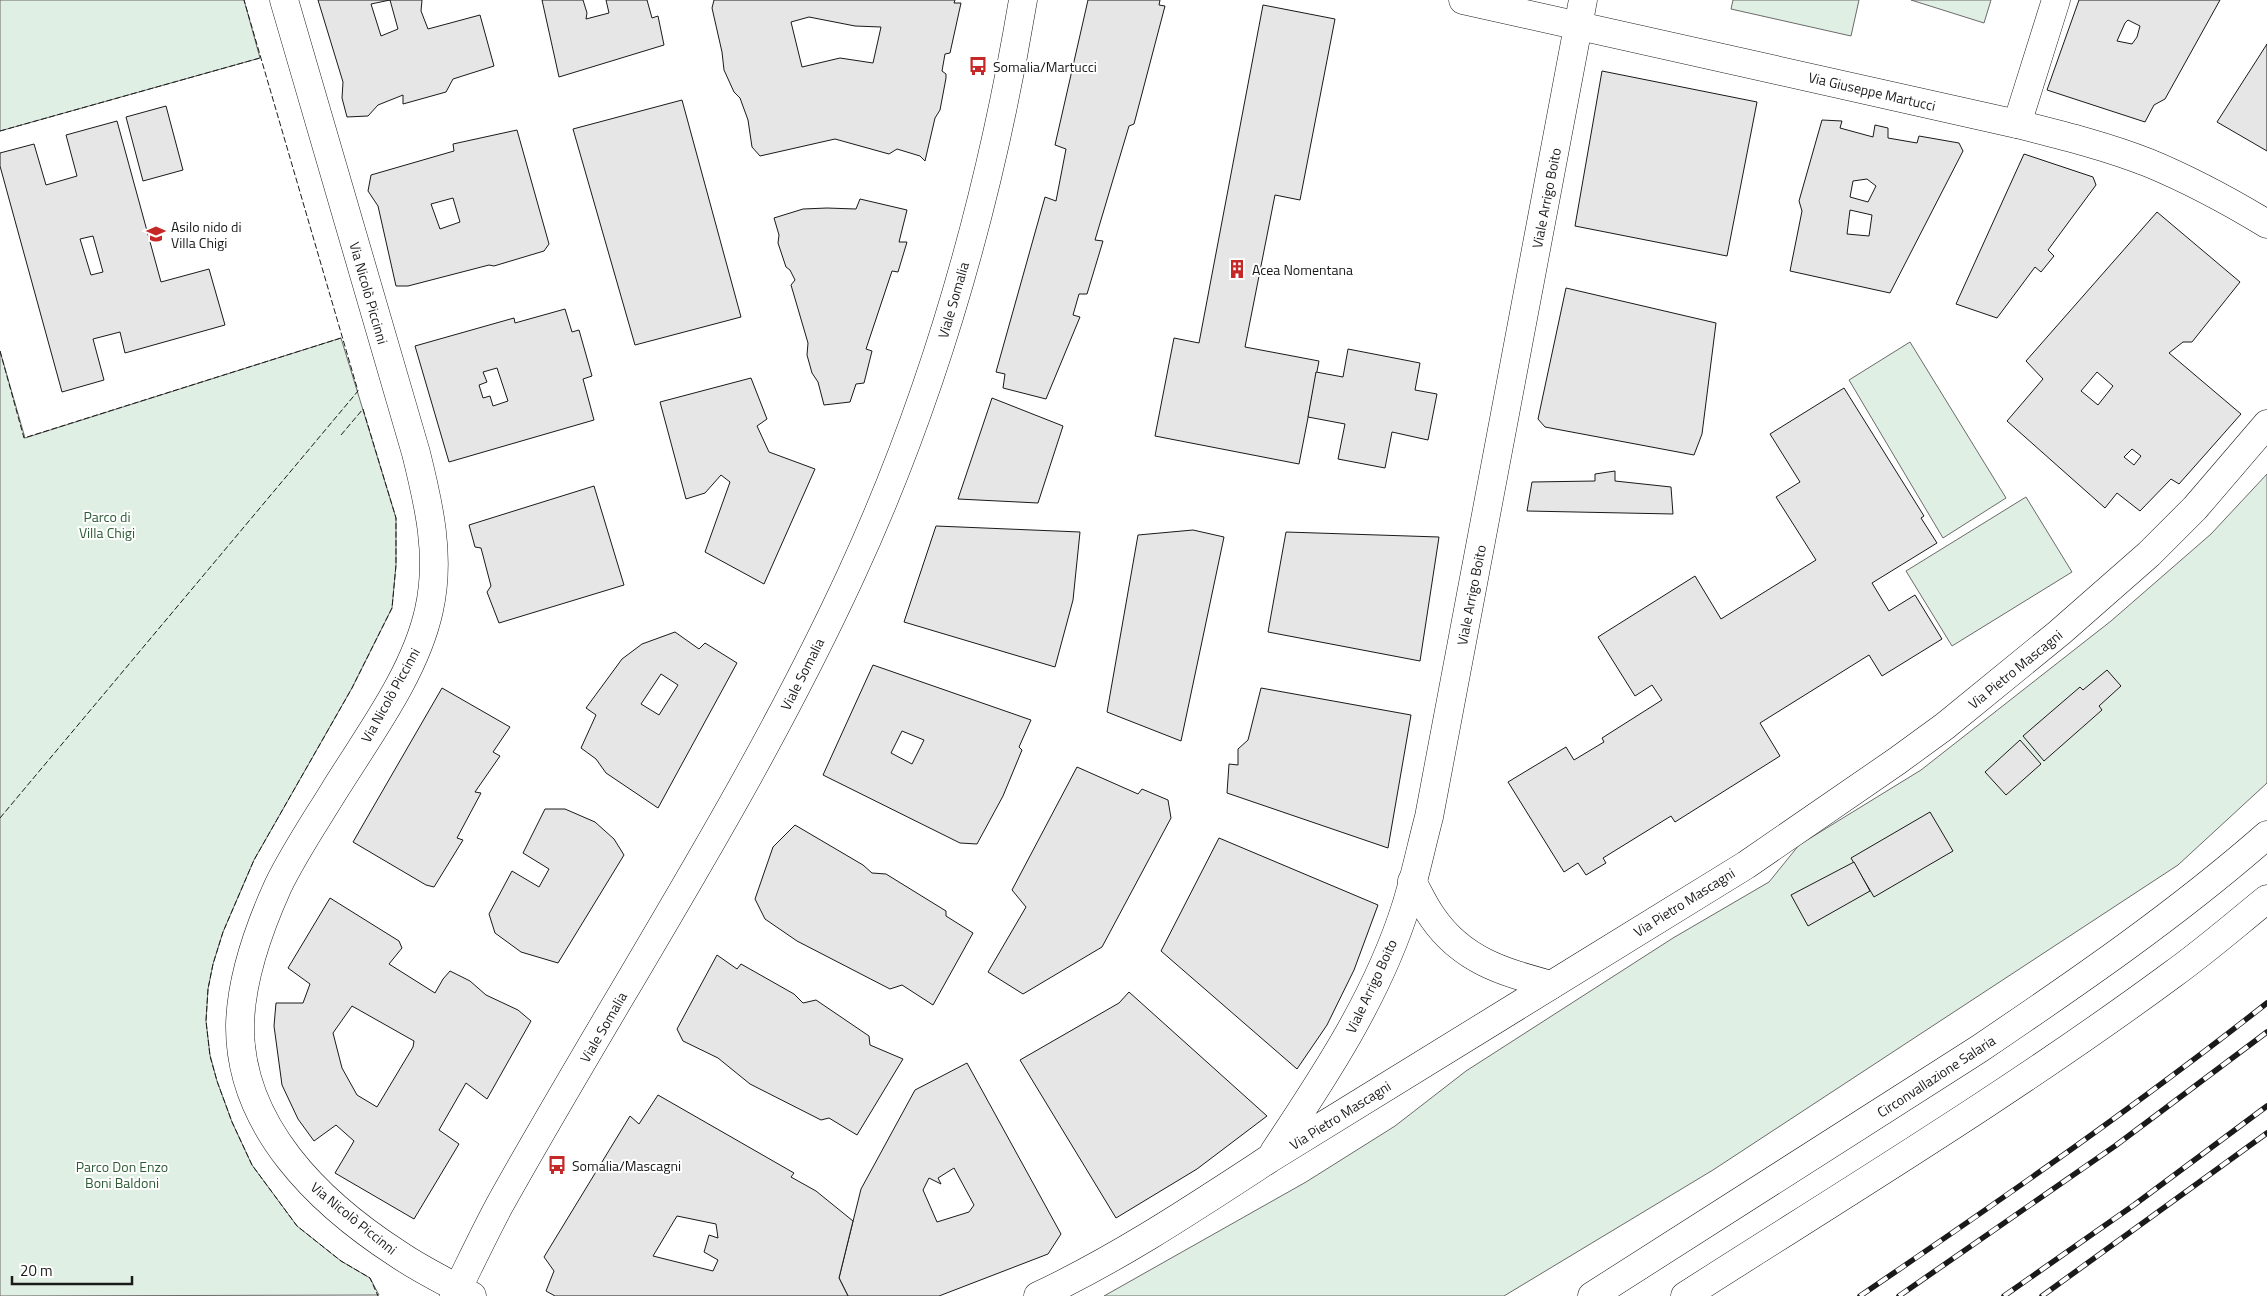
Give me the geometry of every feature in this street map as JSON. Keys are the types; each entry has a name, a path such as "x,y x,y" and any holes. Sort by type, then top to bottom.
{"main road":[{"name":"Via Nicolò Piccinni","path":"284,0 416,453 430,514 434,542 434,574 430,608 414,656 291,862 269,907 253,952 246,982 240,1025 242,1048 250,1083 262,1116 281,1149 303,1176 331,1203 399,1255 461,1293"},
{"name":"Viale Somalia","path":"461,1293 498,1208 764,748 832,616 874,526 919,410 963,267 1002,118 1023,0"},
{"name":"Via Giuseppe Martucci","path":"1463,0 1581,12 2079,140 2148,163 2209,191 2267,224"},
{"path":"2017,124 2056,0"},
{"name":"Viale Arrigo Boito","path":"1269,1159 1324,1078 1358,1018 1397,930 1412,882 1429,818 1581,12"},
{"name":"Via Pietro Mascagni","path":"1038,1296 1073,1280 1160,1230 1269,1159 1813,821 1945,726 2096,602 2149,554 2195,508 2267,424"},
{"name":"Circonvallazione Salaria","path":"1592,1296 1972,1054 2149,929 2267,835"},
{"path":"1412,882 1432,918 1460,947 1480,961 1502,971 1551,984"},
{"path":"1684,1296 1940,1133 2058,1054 2173,974 2267,899"}],"green space":[{"path":"0,0 244,0 260,58 0,131"},
{"path":"1733,0 1859,0 1851,36 1731,9"},
{"path":"1911,0 1991,0 1984,23"},
{"name":"Parco Don Enzo Boni Baldoni","path":"341,338 396,518 396,565 392,608 352,688 254,860 223,932 213,964 208,989 206,1021 210,1055 217,1081 232,1122 252,1165 297,1226 341,1261 370,1278 379,1295 0,1296 0,351 25,438"},
{"path":"1910,342 2006,498 1943,538 1849,380"},
{"path":"2267,474 2267,783 2178,865 1713,1170 1504,1296 1104,1296 1306,1182 1395,1126 1466,1071 1673,938 1769,882 1799,845 1921,770 2111,621 2211,534"},
{"path":"2026,497 2072,572 1952,646 1906,571"}],"building":[{"path":"318,0 390,0 422,0 421,11 428,29 480,15 494,66 453,79 446,92 403,104 403,95 378,105 368,116 347,117 342,98 343,82","holes":["390,0 398,29 381,36 371,4"]},
{"path":"542,0 583,0 587,13 586,19 609,13 606,0 647,0 652,18 658,16 664,45 559,77"},
{"path":"714,0 955,0 954,3 961,3 950,53 945,54 942,71 946,74 946,78 940,110 935,118 925,161 920,156 897,149 889,154 835,139 760,156 752,147 748,120 740,98 734,92 724,70 712,8","holes":["809,17 855,26 881,27 873,63 840,58 802,67 791,22"]},
{"path":"1088,0 1160,0 1159,5 1165,6 1134,124 1129,126 1095,240 1103,241 1087,294 1079,294 1073,315 1080,317 1046,399 1003,388 1005,374 996,372 1045,197 1056,201 1066,149 1055,145"},
{"path":"2079,0 2220,0 2165,99 2154,105 2145,122 2047,90","holes":["2128,20 2140,26 2137,37 2132,44 2117,41"]},
{"name":"Acea Nomentana","path":"1263,5 1335,19 1300,200 1275,195 1245,347 1319,361 1299,464 1155,436 1174,338 1199,343"},
{"path":"2267,44 2267,151 2217,122"},
{"path":"1602,71 1757,102 1727,256 1575,226"},
{"path":"682,100 741,317 635,345 573,129"},
{"path":"166,106 183,170 143,181 126,117"},
{"path":"1822,120 1842,121 1840,128 1873,137 1875,125 1888,128 1888,138 1917,143 1919,136 1959,143 1963,151 1890,293 1790,271 1802,211 1799,201","holes":["1867,179 1876,186 1868,202 1850,197 1853,181","1850,210 1872,215 1869,236 1847,234"]},
{"path":"117,121 161,282 209,269 225,325 125,353 120,332 93,339 104,380 62,392 0,166 0,153 34,144 46,185 77,176 66,135","holes":["93,236 103,272 91,275 80,239"]},
{"path":"517,130 549,244 544,251 494,266 489,265 408,286 396,286 378,206 368,191 371,175 454,151 453,144","holes":["453,198 460,222 440,229 431,204"]},
{"path":"2024,154 2093,177 2096,185 2048,250 2054,256 2041,272 2035,267 1997,318 1956,304"},
{"path":"860,199 907,210 899,242 907,242 898,272 892,271 866,349 872,351 864,383 856,384 850,402 824,405 818,382 812,373 807,355 808,343 791,285 795,280 790,270 786,267 778,243 779,235 774,218 803,209 856,209"},
{"path":"2157,212 2240,282 2192,342 2183,342 2169,353 2241,414 2179,484 2171,479 2140,511 2117,493 2105,508 2007,421 2043,379 2026,361","holes":["2097,372 2113,386 2098,405 2081,391","2132,449 2141,456 2134,465 2124,457"]},
{"path":"1566,288 1716,323 1702,434 1694,455 1545,427 1538,419"},
{"path":"565,309 572,332 579,330 592,376 583,379 594,420 449,462 415,346 514,318 515,323","holes":["497,368 508,401 493,406 490,396 483,398 479,385 487,382 483,372"]},
{"path":"1348,349 1420,363 1415,390 1437,394 1428,440 1392,432 1385,468 1338,459 1345,424 1308,417 1316,372 1343,377"},
{"path":"751,378 767,419 757,426 769,452 815,469 764,584 705,552 730,482 721,475 705,493 686,499 660,402"},
{"path":"1844,388 1924,516 1921,518 1937,543 1872,583 1889,611 1915,595 1942,639 1882,676 1869,655 1760,723 1780,756 1675,822 1671,816 1603,858 1606,863 1586,875 1578,863 1564,872 1508,782 1566,747 1574,760 1604,742 1602,738 1662,700 1652,685 1635,696 1598,637 1695,576 1721,619 1816,560 1776,497 1800,482 1770,434"},
{"path":"992,398 1063,426 1038,503 958,499"},
{"path":"1615,471 1615,481 1671,487 1673,514 1527,511 1532,482 1595,481 1595,474"},
{"path":"594,486 624,585 499,623 487,592 491,586 481,548 475,547 469,525"},
{"path":"936,526 1080,532 1073,600 1055,667 904,622"},
{"path":"1193,530 1224,537 1181,741 1107,712 1138,535"},
{"path":"1286,532 1439,537 1420,661 1268,632"},
{"path":"675,632 699,649 705,643 737,663 658,808 606,773 596,759 581,748 596,715 586,708 622,659 642,644","holes":["661,674 678,685 659,715 641,704"]},
{"path":"873,665 1031,720 1019,747 1022,750 1003,796 977,844 960,843 823,775","holes":["902,731 924,740 912,764 891,753"]},
{"path":"2107,670 2121,686 2099,706 2102,710 2044,761 2023,736 2080,687 2083,690"},
{"path":"442,688 510,727 493,752 500,756 475,792 481,793 457,838 463,840 434,887 426,885 353,842"},
{"path":"1261,688 1411,715 1388,848 1227,793 1229,764 1238,765 1238,749 1248,740"},
{"path":"2020,740 2041,764 2006,795 1985,772"},
{"path":"1077,767 1138,794 1142,789 1168,800 1171,818 1102,947 1023,994 988,972 1026,907 1012,890"},
{"path":"545,809 565,809 595,822 614,839 624,855 558,963 521,952 495,933 489,914 512,871 539,887 549,869 523,853"},
{"path":"1930,812 1953,851 1874,897 1851,858"},
{"path":"795,825 863,865 872,873 886,874 946,911 946,916 973,933 933,1005 902,985 890,989 797,941 765,919 755,899 773,847"},
{"path":"1219,838 1378,905 1354,970 1327,1025 1297,1069 1161,951"},
{"path":"1854,862 1870,891 1808,926 1791,895"},
{"path":"330,898 399,941 402,948 389,964 435,993 450,971 470,981 486,995 518,1010 531,1021 487,1099 466,1083 439,1130 459,1144 414,1219 335,1173 354,1141 336,1125 314,1141 298,1119 282,1085 274,1026 276,1003 303,1003 310,984 288,968","holes":["352,1006 414,1041 413,1047 377,1107 357,1095 342,1068 333,1033"]},
{"path":"717,955 737,969 741,964 794,994 803,1003 816,1000 869,1036 870,1045 903,1059 857,1135 829,1118 821,1120 750,1084 718,1058 683,1041 677,1029"},
{"path":"1129,992 1267,1116 1197,1169 1116,1218 1020,1060 1119,1003"},
{"path":"967,1063 1061,1234 1048,1254 939,1296 848,1296 839,1278 861,1189 915,1090","holes":["954,1168 974,1205 969,1212 937,1222 923,1190 929,1178 941,1184 938,1178"]},
{"path":"658,1095 794,1173 791,1177 816,1191 853,1221 839,1278 848,1296 555,1296 546,1291 554,1271 544,1257 630,1116 639,1124","holes":["677,1216 716,1224 718,1238 709,1235 704,1252 718,1260 713,1271 653,1256"]}],"railway":[{"path":"1860,1296 2066,1153 2267,1003"},
{"path":"1899,1296 2115,1146 2267,1032"},
{"path":"2004,1296 2134,1205 2267,1106"},
{"path":"2042,1296 2267,1133"}],"fence":[{"path":"0,818 358,391 244,0"},
{"path":"0,131 260,58"},
{"path":"0,351 24,438 341,338"},
{"path":"341,435 363,409 396,518 396,565 392,608 352,688 254,860 223,932 213,964 208,989 206,1021 210,1056 217,1081 232,1122 252,1165 297,1226 341,1261 370,1278 378,1296"}],"place":[{"name":"Somalia/Martucci","path":"978,66"},
{"name":"Asilo nido di Villa Chigi","path":"156,234"},
{"name":"Acea Nomentana","path":"1237,269"},
{"name":"Somalia/Mascagni","path":"557,1165"}],"park label":[{"name":"Parco di Villa Chigi","path":"107,524"}]}
